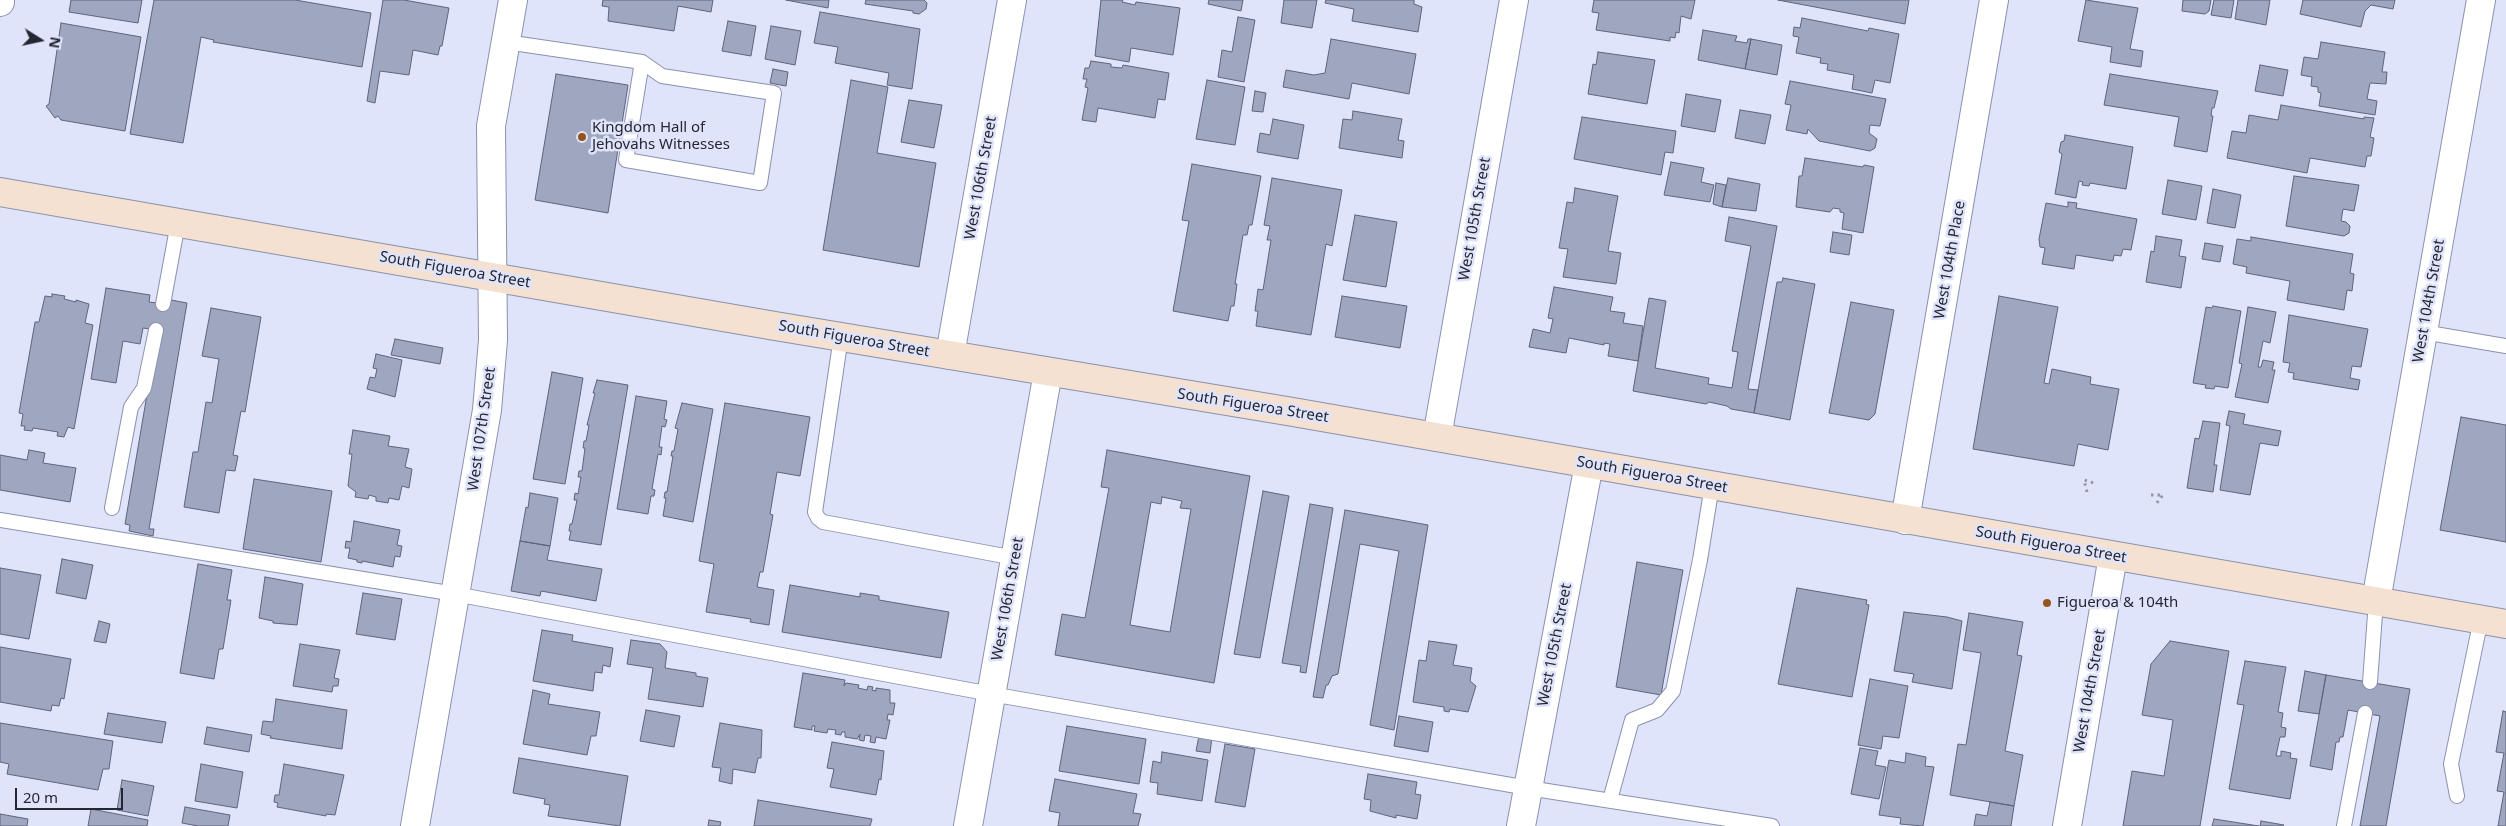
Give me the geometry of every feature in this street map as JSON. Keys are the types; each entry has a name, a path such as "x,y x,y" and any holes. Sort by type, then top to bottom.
{"main road":[{"name":"South Figueroa Street","path":"0,192 950,356 1437,437 2493,622"}],"street":[{"name":"West 107th Street","path":"415,826 487,410 493,340 491,126 513,0"},
{"name":"West 106th Street","path":"950,356 1012,0"},
{"name":"West 105th Street","path":"1437,437 1514,0"},
{"name":"West 104th Place","path":"1905,520 1994,0"},
{"name":"West 104th Street","path":"2376,601 2481,0"},
{"name":"West 106th Street","path":"968,826 1048,372"},
{"name":"West 105th Street","path":"1521,826 1589,464"},
{"name":"West 104th Street","path":"2067,826 2113,556"}],"lane":[{"path":"506,42 642,62 662,76 774,94 760,184 626,160 642,62"},
{"path":"163,304 178,223"},
{"path":"112,508 131,407 144,388 156,330"},
{"path":"2423,332 2506,346"},
{"path":"841,337 815,512 818,518 823,522 1015,558"},
{"path":"1610,800 1632,720 1657,710 1673,691 1700,560 1712,485"},
{"path":"0,520 455,594 991,694 1528,788 1772,826"},
{"path":"2370,682 2376,601"},
{"path":"2457,796 2451,764 2493,622"},
{"path":"2344,826 2365,713"}],"path":[{"path":"2087,492 2084,480 2097,484"},
{"path":"2151,496 2163,495 2156,504"}],"building":[{"path":"71,0 142,0 138,23 69,12"},
{"path":"154,0 295,0 371,13 362,67 213,42 214,40 201,37 183,143 130,134"},
{"path":"383,0 404,0 449,8 442,46 440,46 438,55 413,50 409,75 380,71 375,103 367,101"},
{"path":"603,0 713,0 711,12 678,6 674,31 608,21 609,7 602,6"},
{"path":"786,0 829,0 828,8"},
{"path":"866,0 924,0 927,3 926,9 919,14 913,13 913,11 865,4"},
{"path":"1101,0 1123,0 1122,2 1135,5 1136,2 1180,8 1173,55 1131,48 1129,62 1095,56"},
{"path":"1209,0 1243,0 1241,11 1208,4"},
{"path":"1284,0 1317,0 1312,28 1281,23"},
{"path":"1326,0 1414,0 1414,4 1422,7 1418,32 1352,21 1354,9 1325,3"},
{"path":"1594,0 1695,0 1691,19 1681,16 1679,33 1676,32 1675,38 1670,37 1670,41 1596,30 1599,13 1592,12"},
{"path":"1778,0 1909,0 1905,24"},
{"path":"2086,0 2138,8 2130,49 2143,51 2141,67 2110,62 2112,47 2078,41"},
{"path":"2183,0 2211,0 2209,11 2205,14 2182,11"},
{"path":"2214,0 2234,0 2231,18 2211,15"},
{"path":"2238,0 2270,0 2266,25 2235,19"},
{"path":"2303,0 2395,0 2393,9 2371,5 2365,11 2361,27 2300,14"},
{"path":"820,12 920,29 912,89 887,85 889,73 835,63 838,47 814,43"},
{"path":"1238,17 1255,20 1244,82 1218,77 1222,50 1232,52"},
{"path":"1802,18 1868,31 1869,28 1899,34 1890,83 1875,80 1872,93 1852,89 1854,75 1827,70 1828,64 1820,63 1821,58 1796,53 1799,37 1793,36 1794,27 1800,28"},
{"path":"728,21 756,26 751,56 722,51"},
{"path":"61,23 141,37 125,131 61,120 58,116 55,118 46,106 49,104"},
{"path":"771,26 801,31 795,65 765,59"},
{"path":"1703,30 1737,36 1735,41 1747,43 1748,39 1751,39 1745,69 1698,60"},
{"path":"1331,39 1416,54 1409,94 1352,83 1349,99 1283,87 1286,70 1314,75 1325,73"},
{"path":"1751,39 1782,45 1777,75 1745,69"},
{"path":"2321,42 2385,52 2382,72 2387,72 2386,84 2370,83 2367,99 2377,101 2375,115 2319,106 2321,93 2318,92 2318,87 2311,86 2312,77 2301,75 2304,57 2318,59"},
{"path":"1598,52 1655,60 1647,104 1588,94 1593,64 1596,65"},
{"path":"1091,61 1111,64 1111,67 1122,68 1123,65 1169,73 1165,100 1158,99 1155,118 1098,108 1096,122 1082,120 1088,88 1085,87 1087,79 1083,79 1085,68 1089,68"},
{"path":"2260,65 2288,70 2283,96 2255,91"},
{"path":"773,69 788,72 786,86 770,83"},
{"name":"Kingdom Hall of Jehovahs Witnesses","path":"556,74 628,85 608,213 535,200"},
{"path":"2110,74 2218,91 2214,108 2212,108 2211,116 2213,116 2207,152 2174,146 2179,117 2104,105"},
{"path":"851,80 888,87 877,153 936,163 919,267 823,250"},
{"path":"1207,80 1245,87 1235,145 1196,139"},
{"path":"1790,81 1886,99 1880,126 1870,125 1869,133 1877,139 1875,148 1870,151 1819,141 1808,129 1807,134 1786,130 1791,105 1785,104"},
{"path":"1255,91 1266,93 1263,112 1252,111"},
{"path":"1686,94 1721,100 1715,132 1681,126"},
{"path":"909,100 942,105 934,148 901,142"},
{"path":"2281,105 2364,119 2364,117 2374,118 2370,137 2374,138 2371,156 2367,156 2365,167 2310,158 2307,173 2227,158 2232,131 2246,133 2249,115 2278,120"},
{"path":"1740,110 1771,115 1765,144 1735,138"},
{"path":"1353,111 1402,119 1398,140 1404,141 1402,158 1339,148 1343,119 1352,120"},
{"path":"1582,117 1676,131 1673,153 1665,152 1661,175 1574,159"},
{"path":"1273,119 1304,125 1298,159 1257,152 1260,133 1270,135"},
{"path":"2065,135 2133,147 2126,189 2090,183 2089,186 2082,185 2083,182 2079,181 2076,198 2055,194 2062,154 2059,152"},
{"path":"1805,158 1874,167 1863,233 1842,229 1844,213 1840,212 1840,209 1833,208 1830,212 1796,207 1799,176 1802,176"},
{"path":"1671,162 1704,168 1701,182 1714,185 1710,202 1664,195"},
{"path":"1192,164 1261,176 1252,225 1249,225 1247,235 1243,235 1235,284 1237,284 1234,306 1231,306 1228,321 1173,311 1189,221 1182,220"},
{"path":"2294,176 2359,185 2354,211 2343,209 2341,221 2346,222 2350,226 2349,233 2344,236 2286,226"},
{"path":"1272,178 1342,190 1332,246 1326,244 1311,335 1256,326 1258,311 1255,311 1258,289 1263,290 1271,240 1267,240 1270,226 1264,225"},
{"path":"1728,178 1760,184 1756,211 1722,207"},
{"path":"2168,180 2202,186 2196,220 2162,214"},
{"path":"1716,183 1726,185 1722,207 1713,204"},
{"path":"1575,188 1618,196 1608,251 1621,253 1616,284 1563,277 1568,249 1559,248 1567,202 1573,203"},
{"path":"2213,189 2241,195 2235,228 2207,223"},
{"path":"2068,202 2077,203 2076,208 2137,219 2131,250 2123,249 2121,256 2114,255 2113,261 2076,255 2074,269 2042,264 2045,248 2040,247 2039,239 2046,203 2068,207"},
{"path":"1355,215 1397,222 1386,287 1343,280"},
{"path":"1729,217 1777,226 1748,389 1758,390 1754,413 1731,409 1727,406 1709,402 1706,404 1633,391 1649,298 1666,301 1655,368 1709,378 1708,384 1732,388 1738,352 1732,351 1751,246 1725,241"},
{"path":"1833,232 1852,235 1849,255 1830,252"},
{"path":"2156,236 2182,240 2179,256 2186,257 2181,288 2146,282 2151,251 2154,252"},
{"path":"2251,237 2353,254 2350,273 2354,274 2352,291 2347,290 2344,310 2287,300 2290,281 2246,273 2247,267 2233,264 2237,239 2251,241"},
{"path":"2205,243 2223,246 2220,262 2202,259"},
{"path":"1783,278 1815,284 1790,420 1754,413 1777,282 1782,282"},
{"path":"1554,287 1613,297 1610,311 1625,313 1623,323 1643,326 1638,361 1608,356 1610,344 1604,343 1604,345 1569,338 1566,353 1529,347 1533,329 1550,333 1553,319 1548,318"},
{"path":"106,288 150,295 149,302 164,304 166,299 187,303 149,529 154,529 153,536 129,531 130,525 125,524 158,330 143,328 140,344 123,341 116,383 91,379"},
{"path":"52,294 65,296 64,299 89,304 85,323 93,325 74,429 68,427 64,437 57,436 58,432 33,428 32,431 24,430 25,426 21,426 23,414 19,413 35,322 39,322 45,296 52,297"},
{"path":"1342,296 1407,306 1400,348 1335,337"},
{"path":"1999,296 2058,307 2044,383 2049,384 2052,369 2091,377 2090,384 2119,389 2108,450 2078,444 2074,466 1973,449"},
{"path":"1851,302 1894,310 1875,414 1869,420 1829,413"},
{"path":"2213,306 2241,311 2228,388 2215,386 2214,389 2205,388 2206,385 2193,383 2206,307 2212,308"},
{"path":"2248,307 2276,312 2270,343 2263,341 2258,367 2261,367 2263,360 2274,362 2272,370 2275,370 2268,403 2235,397 2242,364 2239,363"},
{"path":"211,308 261,317 245,412 241,411 233,455 238,456 235,471 226,470 219,513 184,507 193,452 198,452 206,402 212,403 219,359 202,356"},
{"path":"2289,315 2368,329 2361,367 2352,366 2350,378 2360,380 2358,390 2293,379 2294,373 2288,372 2290,363 2283,362"},
{"path":"395,339 443,348 440,364 391,355"},
{"path":"376,354 402,360 395,397 367,389 370,377 375,378 377,369 373,368"},
{"path":"552,372 583,378 565,484 533,479"},
{"path":"597,380 628,385 601,545 569,540 570,524 572,524 577,500 574,500 575,493 578,494 581,477 578,477 579,471 582,471 584,441 586,441 589,425 587,425"},
{"path":"636,396 667,401 664,419 667,420 665,427 662,426 659,447 662,447 661,455 658,454 652,489 655,490 654,496 651,496 648,514 617,509"},
{"path":"682,403 713,409 693,522 663,516 665,492 667,492 673,456 671,456 672,451 674,451 678,429 675,428"},
{"path":"725,403 810,417 800,476 777,472 770,514 773,515 763,572 760,572 757,587 774,590 769,625 750,622 751,619 706,612 714,564 699,561"},
{"path":"2229,411 2245,414 2243,424 2281,431 2278,446 2260,443 2250,495 2220,490 2230,426 2226,425"},
{"path":"2461,417 2506,425 2506,542 2440,530"},
{"path":"2203,421 2220,423 2214,465 2217,465 2213,492 2187,488 2195,438 2199,439"},
{"path":"353,430 390,436 388,446 409,449 405,467 412,469 409,488 402,486 399,500 389,498 388,503 376,501 376,497 369,495 368,499 355,497 356,492 348,486 352,454 349,454"},
{"path":"29,450 45,453 43,463 76,468 70,502 0,490 0,455 27,460"},
{"path":"1107,450 1250,476 1214,683 1055,655 1062,614 1085,618 1109,488 1101,487","holes":["1162,497 1182,501 1180,508 1191,509 1170,632 1130,625 1151,502 1161,504"]},
{"path":"254,479 332,491 321,562 243,549"},
{"path":"1263,491 1289,496 1260,658 1234,654"},
{"path":"530,493 558,498 550,546 520,541"},
{"path":"1310,504 1333,508 1306,673 1300,672 1301,666 1282,663"},
{"path":"1345,510 1428,525 1394,730 1370,725 1399,551 1360,544 1338,674 1332,676 1328,685 1326,685 1323,698 1313,697"},
{"path":"354,521 400,530 397,545 402,546 400,557 395,556 393,567 362,561 362,563 357,562 357,560 348,558 350,548 345,548 346,541 351,542"},
{"path":"520,541 550,546 547,560 602,569 596,601 541,591 540,596 511,591"},
{"path":"62,559 93,565 86,599 56,593"},
{"path":"1637,562 1683,570 1661,695 1616,687"},
{"path":"198,564 232,570 227,600 231,600 223,649 219,649 214,679 180,673"},
{"path":"0,568 41,575 29,639 0,634"},
{"path":"265,577 303,584 297,625 273,623 273,621 259,618"},
{"path":"790,585 860,597 860,593 879,596 879,600 949,612 941,658 782,632"},
{"path":"1797,588 1867,600 1866,604 1869,605 1852,697 1778,684"},
{"path":"363,593 402,599 395,640 356,634"},
{"path":"1904,612 1947,617 1962,621 1952,689 1912,682 1914,674 1894,671"},
{"path":"1969,613 2023,622 2017,655 2022,656 2005,751 2023,755 2014,806 1950,795 1958,744 1966,745 1981,653 1963,650"},
{"path":"99,621 110,624 106,643 94,641"},
{"path":"542,630 573,635 572,641 613,648 610,667 603,665 602,673 595,672 593,691 533,681"},
{"path":"631,640 660,644 667,652 665,668 696,673 696,676 708,678 703,707 648,699 653,668 627,664"},
{"path":"1429,641 1457,645 1453,665 1472,668 1470,681 1476,686 1468,712 1450,709 1449,712 1444,711 1444,707 1413,702 1419,660 1426,661"},
{"path":"2170,641 2229,651 2200,826 2123,826 2132,771 2164,776 2173,720 2142,715 2151,664"},
{"path":"300,644 340,650 334,678 339,679 338,686 333,686 332,692 293,686"},
{"path":"0,647 71,659 64,699 61,698 59,706 52,705 51,711 0,702"},
{"path":"2245,661 2286,667 2278,712 2283,713 2281,727 2286,728 2285,737 2280,737 2276,756 2281,756 2281,751 2291,753 2290,758 2297,759 2290,799 2229,789 2244,705 2237,704"},
{"path":"2305,671 2326,675 2319,714 2298,711"},
{"path":"803,673 845,680 844,686 846,683 859,685 858,688 867,690 868,686 873,687 872,690 876,691 876,688 890,690 890,703 895,703 893,715 888,714 887,720 890,720 886,739 876,737 875,743 870,742 871,736 865,735 864,741 859,740 860,734 857,739 845,737 845,732 842,732 841,735 835,734 836,730 828,729 827,733 814,731 815,726 812,726 812,730 794,727"},
{"path":"2326,675 2410,689 2386,826 2360,826 2380,716 2348,710 2343,737 2340,737 2339,742 2336,742 2332,770 2310,766"},
{"path":"1870,679 1908,686 1899,738 1883,736 1881,749 1858,745"},
{"path":"533,690 550,694 548,704 600,712 596,736 591,736 587,755 523,744"},
{"path":"276,699 347,710 342,749 270,738 271,736 261,734 263,721 273,722"},
{"path":"646,710 680,716 674,747 640,741"},
{"path":"2503,711 2506,712 2506,826 2498,826 2504,792 2497,791 2504,753 2496,752"},
{"path":"108,713 166,722 162,743 104,734"},
{"path":"1399,716 1433,722 1428,752 1394,746"},
{"path":"0,723 113,741 109,769 103,769 98,790 7,774 9,764 0,762"},
{"path":"720,723 762,730 761,758 758,758 755,773 733,769 732,784 719,781 721,768 712,767"},
{"path":"1067,726 1146,739 1139,784 1059,771"},
{"path":"207,727 252,735 249,752 204,744"},
{"path":"1199,736 1212,737 1210,753 1196,751"},
{"path":"832,742 884,751 881,780 879,779 876,795 830,787 834,769 827,768"},
{"path":"1225,744 1255,749 1245,807 1215,802"},
{"path":"1860,748 1878,751 1875,765 1886,767 1879,799 1851,794"},
{"path":"1162,752 1208,760 1202,801 1157,794 1158,783 1150,782 1153,761 1161,763"},
{"path":"1906,753 1926,757 1925,766 1934,767 1923,826 1900,824 1901,818 1879,815 1889,760 1905,763"},
{"path":"519,758 628,776 620,826 548,816 550,805 544,804 545,799 513,793"},
{"path":"201,764 243,772 237,808 195,801"},
{"path":"284,764 344,775 335,815 326,814 326,816 277,807 278,803 274,802 275,795 279,795"},
{"path":"1368,774 1417,782 1415,794 1421,795 1417,819 1396,815 1396,818 1370,811 1371,800 1364,799"},
{"path":"1055,779 1137,794 1133,813 1141,814 1138,826 1058,826 1060,813 1049,811"},
{"path":"122,780 154,786 148,816 117,810"},
{"path":"758,800 872,819 870,826 754,826"},
{"path":"1990,802 2014,806 2011,826 1974,826 1976,814 1987,816"},
{"path":"185,807 230,815 228,826 198,826 182,823"},
{"path":"91,809 148,820 147,826 88,826"},
{"path":"0,814 28,819 27,826 0,826"},
{"path":"2214,819 2259,826 2212,826"},
{"path":"709,820 721,822 720,826 708,826"},
{"path":"2261,821 2284,825 2260,826"}],"place":[{"name":"Kingdom Hall of Jehovahs Witnesses","path":"582,137"},
{"name":"Figueroa & 104th","path":"2047,603"}]}
